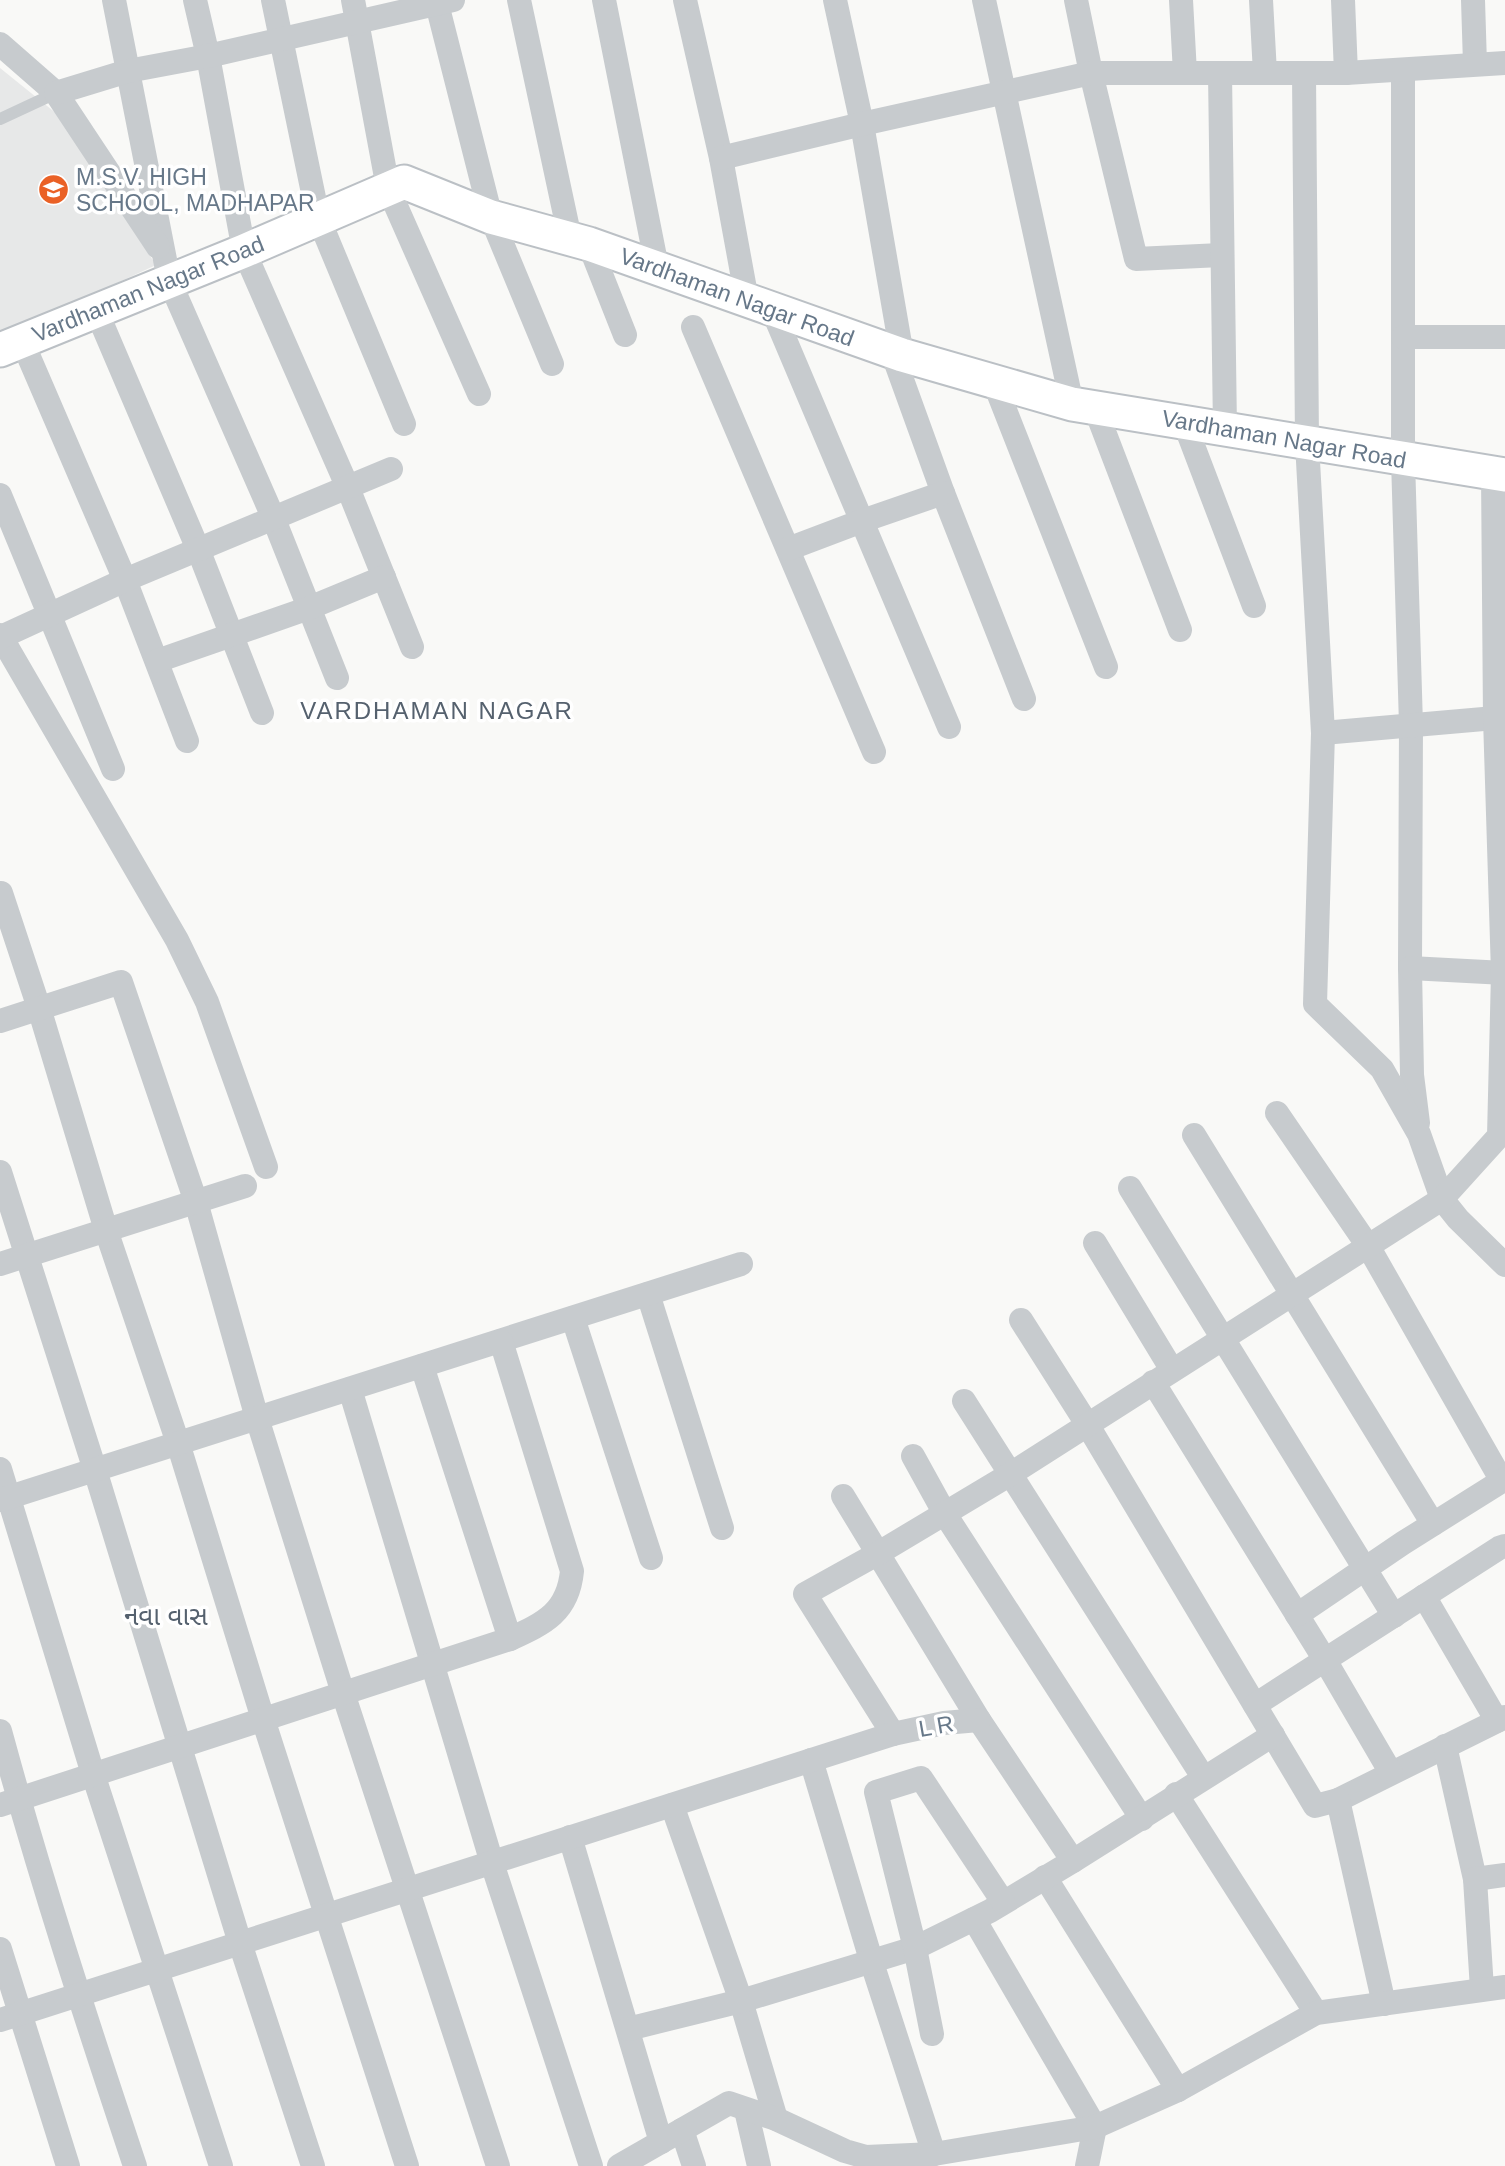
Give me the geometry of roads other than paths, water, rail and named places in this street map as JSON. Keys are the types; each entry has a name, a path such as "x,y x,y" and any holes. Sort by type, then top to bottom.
{"street":[{"path":"114,0 166,268 273,517 337,678"},
{"path":"195,0 244,251 348,488 412,647"},
{"path":"273,0 318,217 404,424"},
{"path":"519,0 579,241 625,335"},
{"path":"604,0 657,267"},
{"path":"685,0 721,159 760,305 862,521 949,727"},
{"path":"835,0 862,124 897,354 943,493 1024,699"},
{"path":"984,0 1004,92 1084,406 1180,630"},
{"path":"1076,0 1136,259 1221,255"},
{"path":"1181,0 1185,73"},
{"path":"1261,0 1265,73"},
{"path":"1343,0 1346,73"},
{"path":"1473,0 1475,64"},
{"path":"56,93 128,71 208,56 282,37 355,10 442,1 491,217 552,364"},
{"path":"355,10 388,188 479,394"},
{"name":"Vardhaman Nagar Road","path":"0,44 56,93 166,268"},
{"path":"721,159 862,124 1091,73 1346,73 1505,63"},
{"path":"1404,70 1403,460 1411,725 1409,968 1412,1075 1419,1134"},
{"path":"1220,72 1225,429"},
{"path":"1304,73 1307,443 1323,733 1315,1004 1382,1069 1419,1134 1442,1199 1458,1219 1505,1265"},
{"name":"Vardhaman Nagar Road","path":"11,345 96,310 166,268 244,251 404,182 491,217 579,241 897,354 994,382 1084,406 1499,474"},
{"path":"96,310 198,549 262,713"},
{"path":"693,327 874,751"},
{"path":"1403,337 1505,337"},
{"path":"11,345 125,580 187,741"},
{"path":"994,382 1106,667"},
{"path":"1184,422 1254,606"},
{"path":"266,1167 207,1002 177,940 0,636 125,580 391,469"},
{"path":"893,1734 804,1594 1009,1475 1442,1199 1499,1136 1504,973 1499,474"},
{"path":"788,549 943,493"},
{"path":"0,495 113,769"},
{"path":"157,661 309,608 384,577"},
{"path":"1323,733 1500,719"},
{"path":"1,893 106,1230 178,1443 263,1719 407,2166"},
{"path":"1409,968 1504,973"},
{"path":"0,1020 121,982 196,1202 257,1418 343,1693 498,2166"},
{"path":"1277,1112 1368,1246 1504,1480 1297,1615"},
{"path":"1195,1135 1433,1524"},
{"path":"0,1172 95,1470 240,1943 313,2166"},
{"path":"0,1264 245,1186"},
{"path":"1130,1188 1394,1616"},
{"path":"1095,1242 1162,1376 1297,1615 1391,1773"},
{"path":"4,1498 741,1264"},
{"path":"648,1294 722,1528"},
{"path":"573,1318 651,1558"},
{"path":"1021,1320 1087,1424 1315,1806 1338,1800 1501,1719 1424,1596"},
{"path":"9,1802 510,1639 541,1624 557,1610 567,1595 572,1571 501,1341"},
{"path":"422,1366 510,1639"},
{"path":"350,1389 492,1863 591,2166"},
{"path":"964,1401 1203,1777"},
{"path":"913,1456 945,1514 1142,1819"},
{"path":"0,1469 4,1498 221,2166"},
{"path":"843,1496 979,1720 1073,1861"},
{"path":"1255,1705 1424,1596 1503,1551"},
{"name":"L R","path":"10,2017 893,1734 944,1723 979,1720"},
{"path":"0,1731 9,1802 135,2166"},
{"path":"628,2029 741,2001 915,1948 974,1919 1073,1861 1273,1735"},
{"path":"619,2166 729,2103 776,2119 845,2151 866,2157 929,2160 1095,2127 1178,2090 1316,2013 1494,1988 1475,1879 1445,1746"},
{"path":"811,1760 929,2160"},
{"path":"932,2034 915,1948 876,1792 921,1778 1003,1902"},
{"path":"1176,1794 1316,2013"},
{"path":"1338,1800 1384,2004"},
{"path":"672,1805 741,2001 776,2119"},
{"path":"570,1837 628,2029 672,2136 694,2166"},
{"path":"1475,1879 1505,1875"},
{"path":"1045,1877 1178,2090"},
{"path":"974,1919 1095,2127 1087,2166"},
{"path":"0,1949 10,2017 68,2166"},
{"path":"746,2110 759,2166"}],"lane":[{"path":"0,119 56,93"}],"place":[{"name":"M.S.V. HIGH SCHOOL, MADHAPAR","path":"53,190"}],"district":[{"name":"VARDHAMAN NAGAR","path":"437,710"},
{"name":"નવા વાસ","path":"166,1616"}]}
